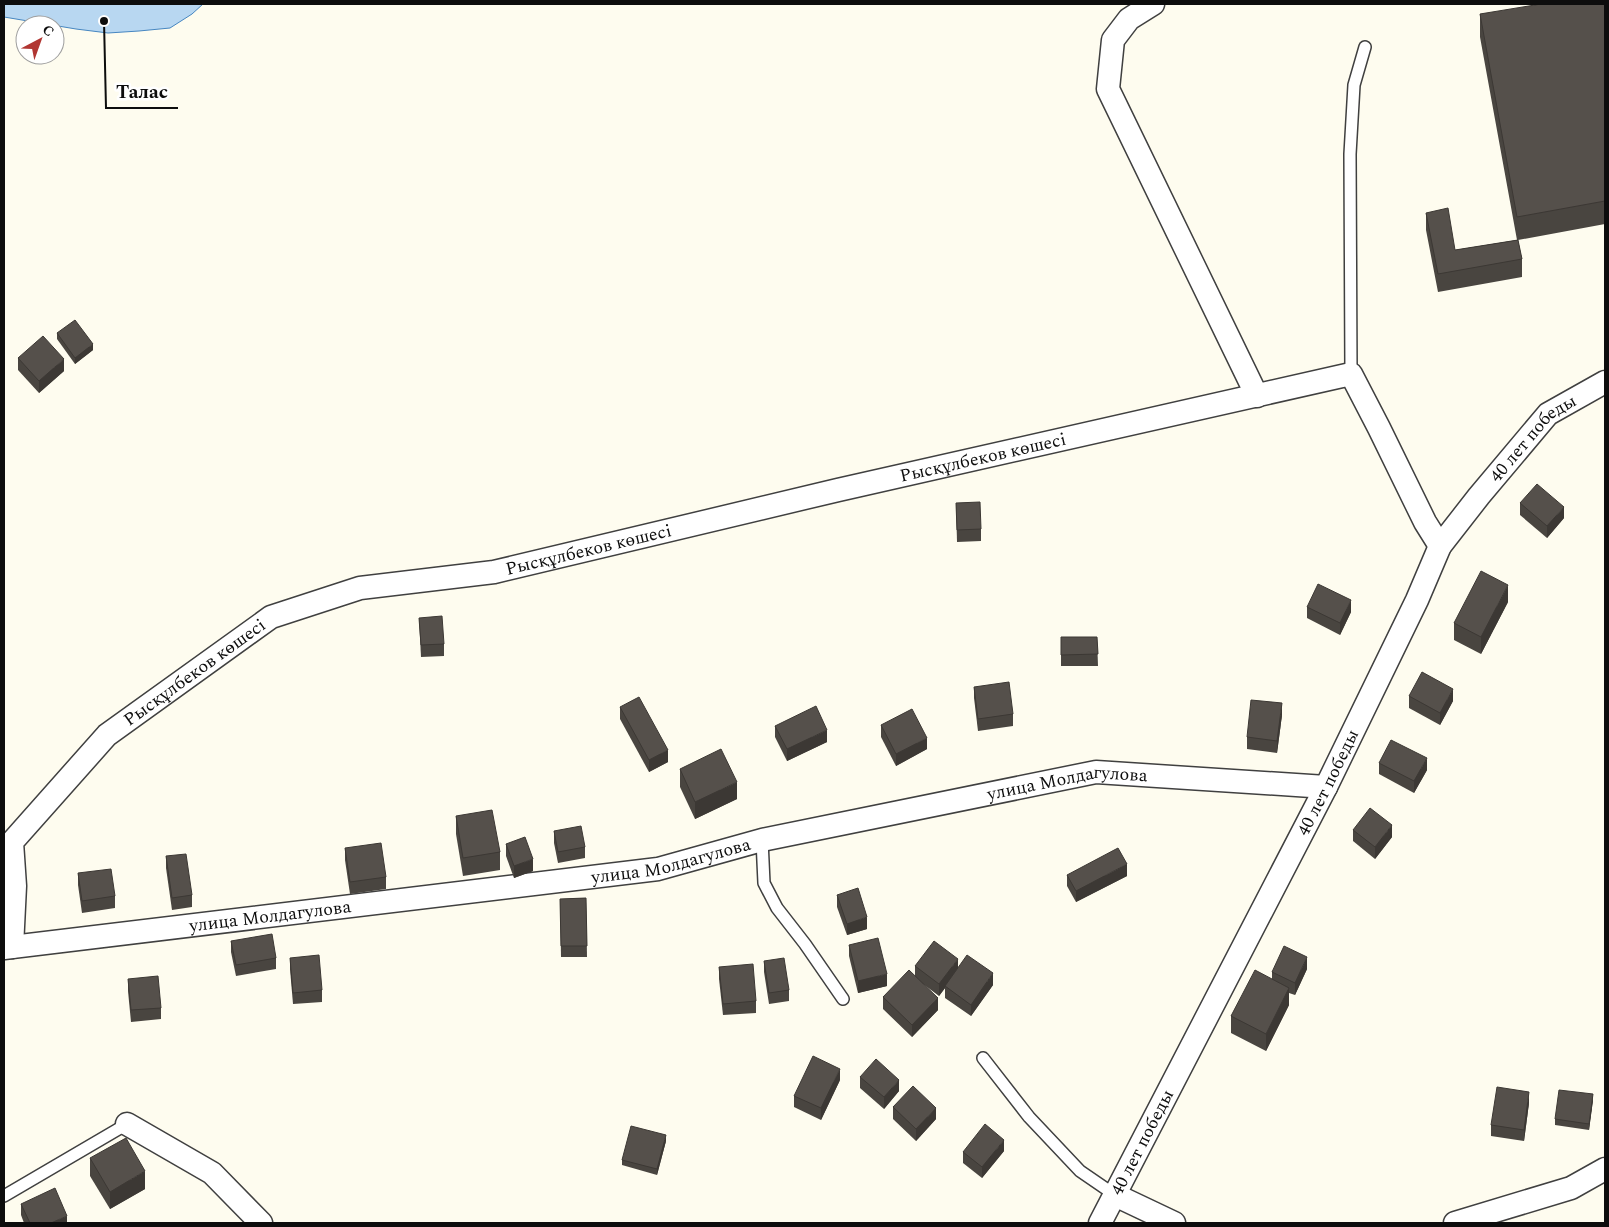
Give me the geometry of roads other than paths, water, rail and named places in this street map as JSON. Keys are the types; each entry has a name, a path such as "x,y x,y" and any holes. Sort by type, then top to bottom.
{"street":[{"path":"1153,4 1129,19 1113,40 1108,89 1257,396"},
{"path":"1351,374 1425,522 1440,546"},
{"name":"Рысқұлбеков көшесі","path":"8,947 15,886 12,842 107,734 271,617 360,588 494,572 838,490 1351,374"},
{"name":"40 лет победы","path":"1100,1223 1326,787 1417,600 1440,546 1548,414 1605,382"},
{"name":"улица Молдагулова","path":"8,947 658,869 762,840 1096,772 1326,787"},
{"path":"127,1124 212,1173 262,1223"},
{"path":"1455,1223 1492,1218 1571,1188 1605,1169"},
{"path":"1115,1194 1174,1223"}],"lane":[{"path":"1351,374 1350,154 1354,85 1365,47"},
{"path":"762,840 764,883 777,908 805,944 843,999"},
{"path":"983,1058 1029,1118 1080,1170 1115,1194"},
{"path":"4,1196 127,1124"}],"water":[{"path":"4,4 203,4 192,14 170,28 139,31 108,33 65,27 65,15 15,15 15,19 4,17"}],"place":[{"name":"Талас","path":"104,21"}]}
